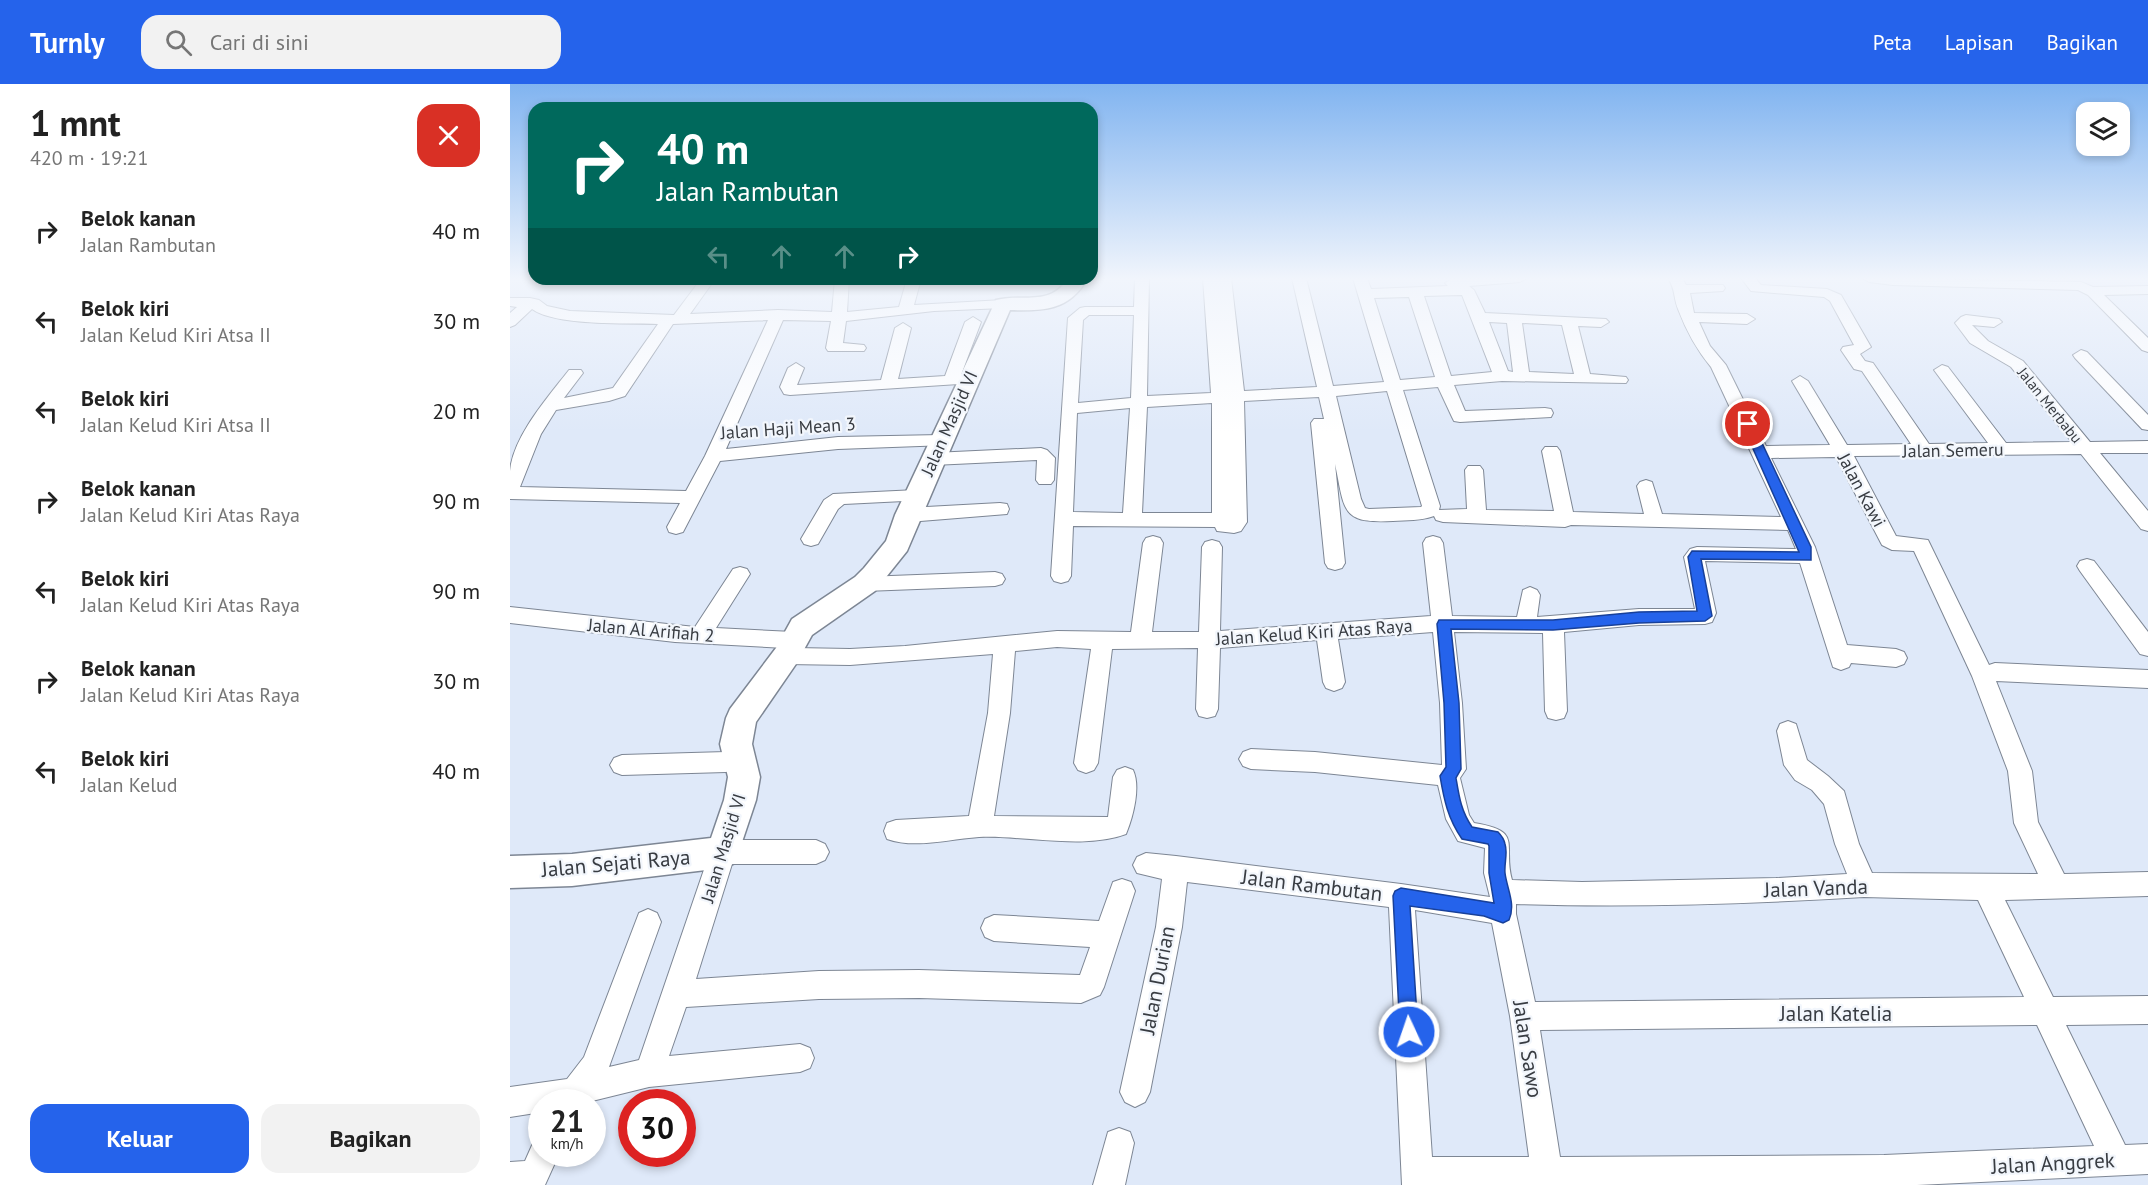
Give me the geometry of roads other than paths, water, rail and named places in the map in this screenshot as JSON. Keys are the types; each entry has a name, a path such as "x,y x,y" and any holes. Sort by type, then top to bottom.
{"street":[{"path":"550,406 609,396 619,392 666,329"},
{"name":"Jalan Haji Mean 3","path":"714,456 771,329"},
{"path":"836,329 834,348 858,348"},
{"path":"888,385 903,329"},
{"path":"796,369 788,387 790,390 960,380 972,329"},
{"name":"Jalan Masjid VI","path":"649,1072 740,801 744,777 736,744 741,718 802,627 864,584 898,544 918,508 960,380 988,329"},
{"path":"1061,576 1069,409 1076,329"},
{"path":"1132,519 1140,402 1140,329"},
{"path":"1218,329 1228,398"},
{"path":"1063,519 1132,519 1155,522 1221,520 1228,398 1226,329"},
{"path":"1308,329 1320,392 1335,562"},
{"path":"1320,392 1358,512 1367,516 1423,513 1430,510 1431,506 1375,329"},
{"path":"1428,329 1456,411 1463,418 1545,413"},
{"path":"1485,329 1502,376"},
{"path":"1515,329 1522,376"},
{"path":"1571,329 1583,377"},
{"path":"1695,329 1703,348 1718,364 1805,547 1840,657 1896,658"},
{"path":"1853,329 1863,347 1859,350 1849,350 1860,366 1867,366 1924,450"},
{"name":"Jalan Merbabu","path":"1969,329 1981,345 2010,358 2017,364 2148,524"},
{"path":"2130,329 2148,347"},
{"path":"2081,355 2148,425"},
{"path":"1942,370 2001,449"},
{"path":"510,488 517,478 528,445 550,406 574,373"},
{"path":"1069,409 1140,402 1393,387 1502,376 1620,380"},
{"name":"Jalan Kawi","path":"1800,381 1842,451 1889,540 1892,543 1921,545 1983,676"},
{"name":"Jalan Haji Mean 3","path":"714,456 838,443 1041,454 1046,458 1045,480"},
{"name":"Jalan Semeru","path":"1759,452 2148,447"},
{"path":"1551,452 1565,519"},
{"path":"676,527 714,456"},
{"path":"1474,470 1477,516"},
{"path":"1647,486 1655,522"},
{"path":"510,493 693,497"},
{"path":"811,539 831,505 840,498 918,508 1000,509"},
{"path":"1443,515 1793,524"},
{"path":"1142,639 1153,543"},
{"path":"1251,759 1315,762 1448,776 1454,769 1444,624 1433,543"},
{"path":"1207,710 1212,547"},
{"name":"Jalan Kelud Kiri Atas Raya","path":"790,648 849,657 905,654 1057,639 1210,640 1444,624 1553,625 1639,618 1705,616 1694,557 1697,554 1806,556"},
{"path":"2087,566 2148,648"},
{"path":"701,635 740,574"},
{"path":"864,584 995,579"},
{"path":"1526,624 1530,595"},
{"name":"Jalan Al Arifiah 2","path":"510,615 701,635 790,648"},
{"path":"1553,625 1556,711"},
{"path":"1327,633 1334,682"},
{"path":"1086,763 1102,641"},
{"path":"980,826 999,713 1005,643"},
{"path":"2056,885 2026,823 2020,771 1983,676 1988,672 1995,672 2061,677 2148,679"},
{"path":"1788,731 1796,765 1803,773 1820,783 1834,799 1847,844 1864,885"},
{"path":"622,765 726,762 740,758"},
{"name":"Jalan Sawo","path":"1448,776 1458,819 1467,833 1492,837 1498,845 1497,873 1524,1016 1548,1179"},
{"path":"896,831 980,826 1034,829 1111,828 1117,826 1120,818 1125,777"},
{"path":"723,852 816,852"},
{"name":"Jalan Sejati Raya","path":"510,872 572,870 723,852"},
{"name":"Jalan Rambutan","path":"1159,866 1484,908 1503,905"},
{"name":"Jalan Durian","path":"1135,1092 1169,927 1159,866"},
{"name":"Jalan Vanda","path":"1503,905 1514,892 1572,894 1776,890 1864,885 1986,888 2148,884"},
{"path":"1986,888 2116,1159"},
{"path":"677,994 830,985 919,984 1082,989 1090,985 1094,977 1122,891"},
{"path":"1401,896 1418,1179"},
{"path":"578,1089 595,1066 648,922"},
{"path":"994,928 1107,935"},
{"name":"Jalan Katelia","path":"1524,1016 2148,1010"},
{"path":"585,1089 649,1072 800,1058"},
{"path":"510,1102 528,1101"},
{"path":"1109,1185 1119,1143"},
{"name":"Jalan Anggrek","path":"1418,1179 1887,1178 2116,1159 2148,1159"}]}
